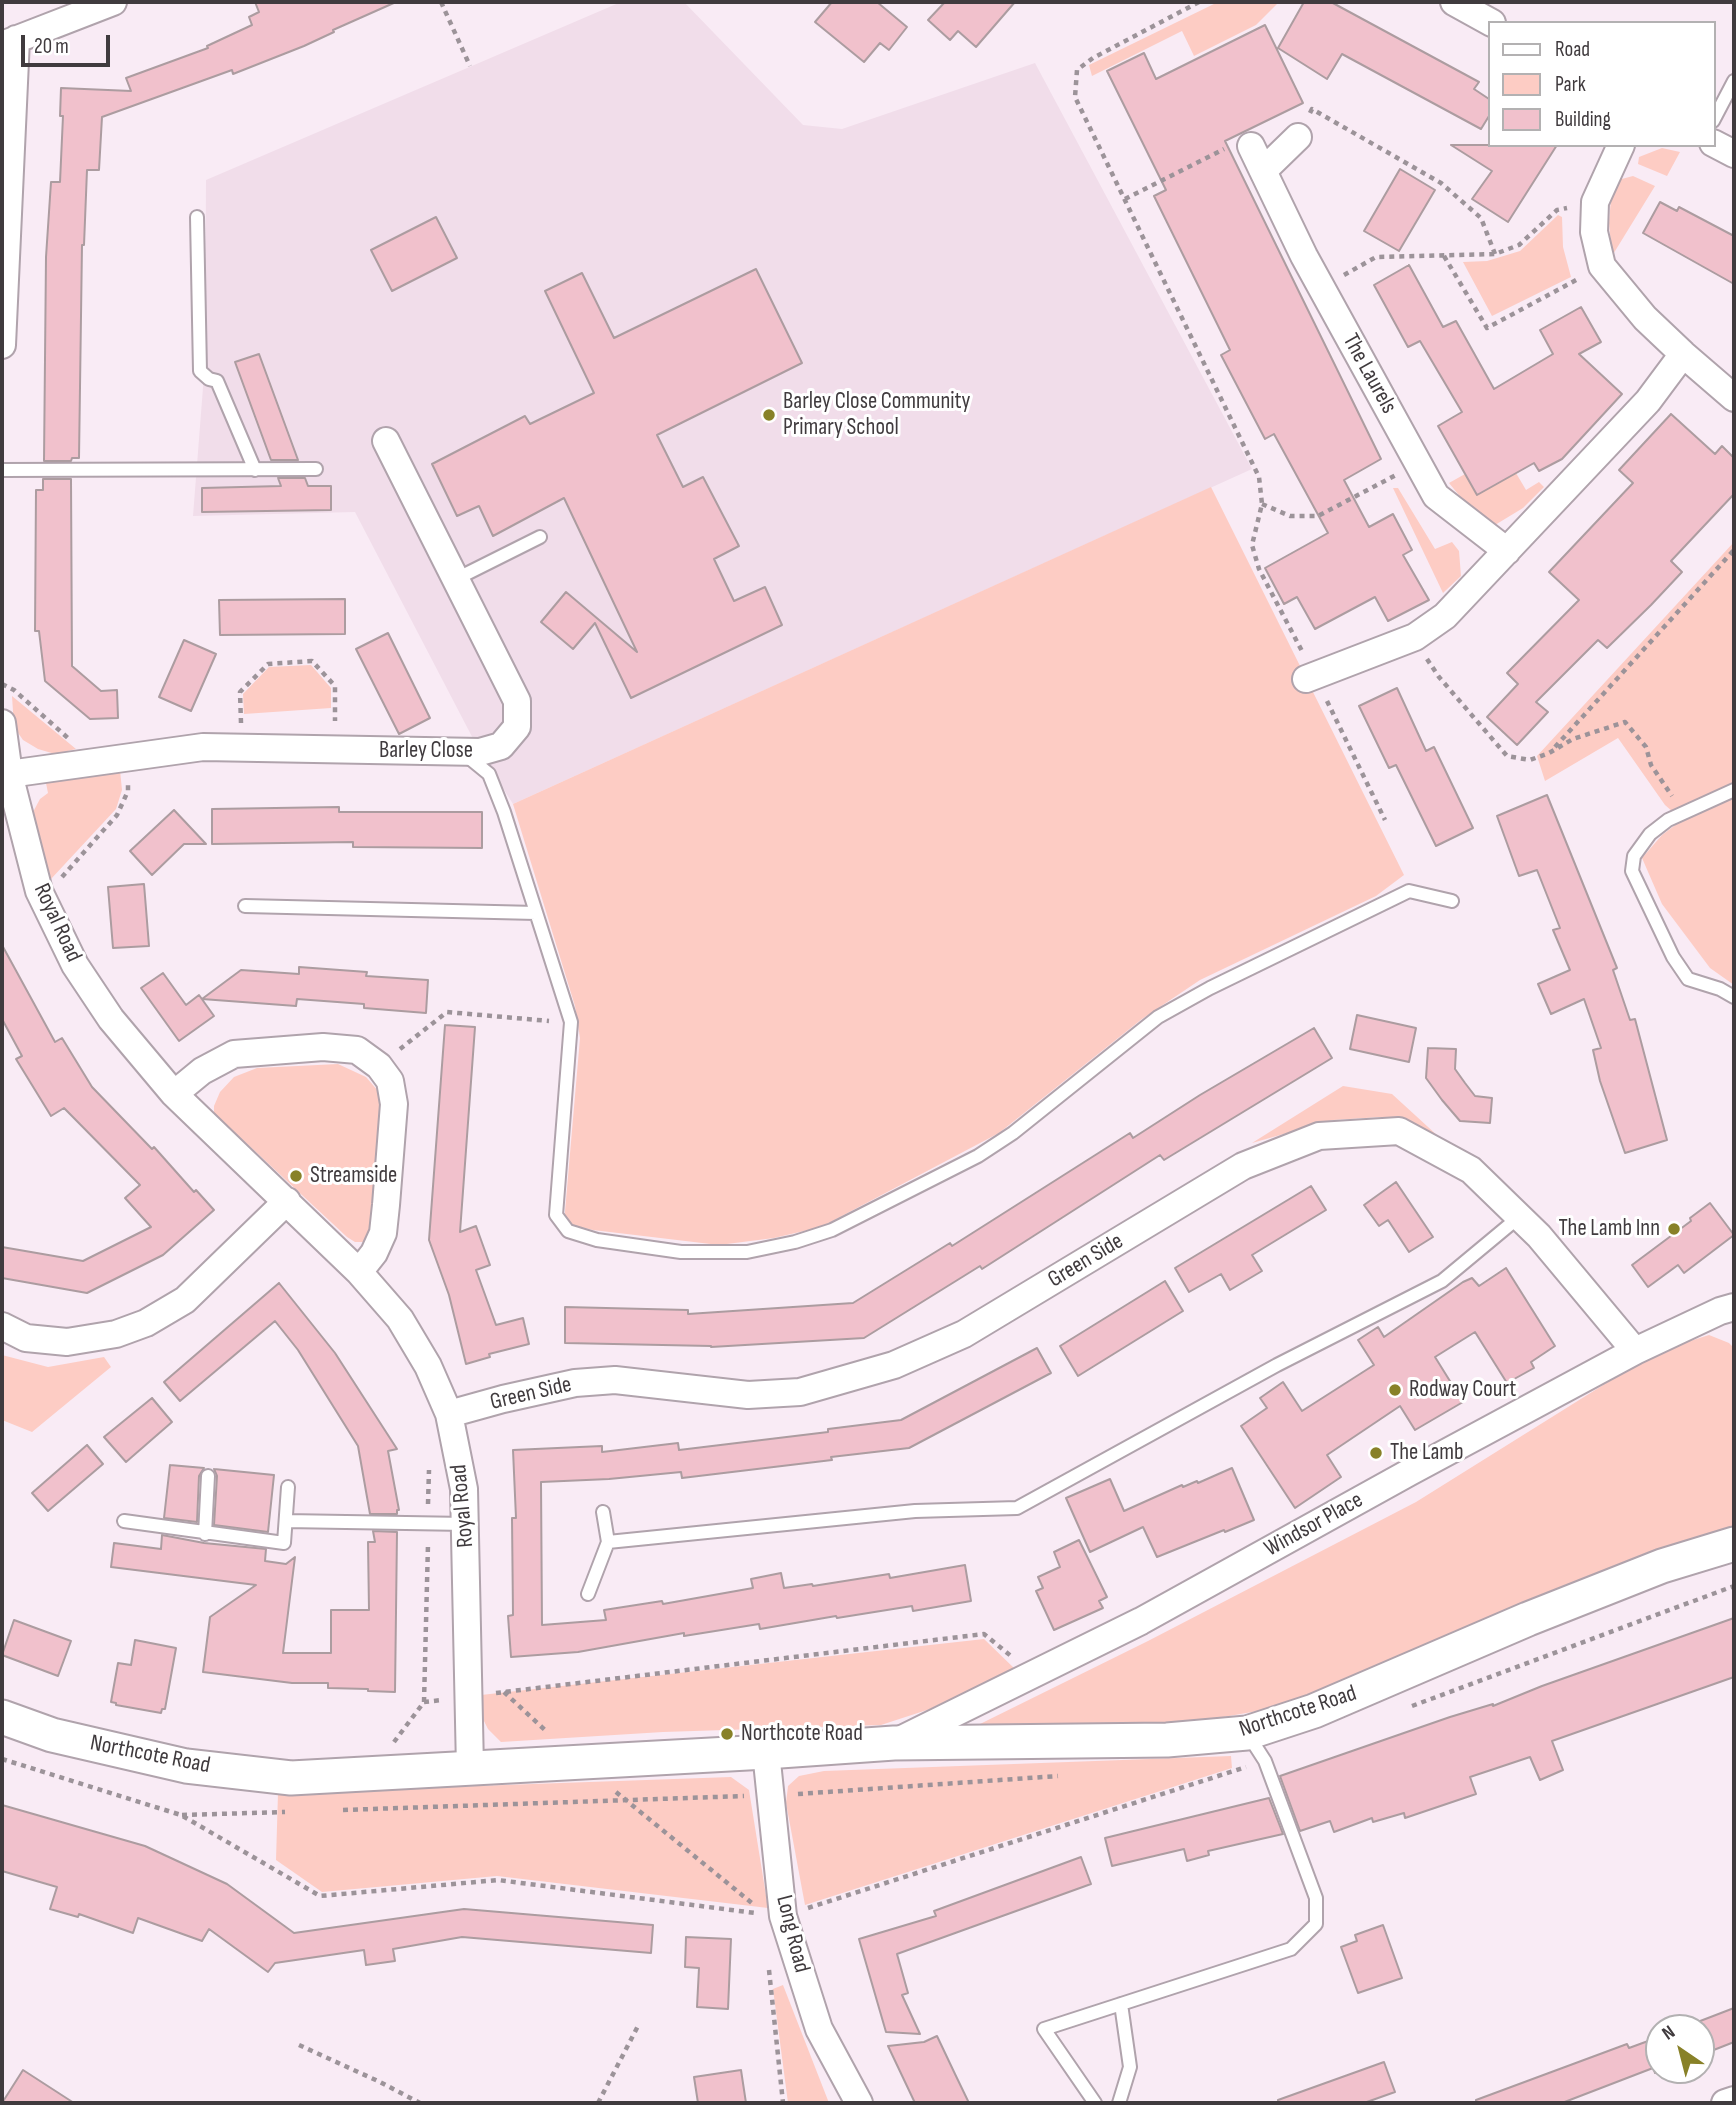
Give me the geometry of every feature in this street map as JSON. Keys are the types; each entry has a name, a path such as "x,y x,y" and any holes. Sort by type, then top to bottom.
{"street":[{"path":"2,345 9,42 78,8 113,2"},
{"path":"1454,2 1488,21"},
{"path":"1263,171 1298,137"},
{"path":"1715,144 1734,154"},
{"name":"The Laurels","path":"1251,146 1321,288 1436,496 1507,551"},
{"path":"1619,147 1595,202 1594,232 1602,266 1645,317 1734,398"},
{"path":"1310,678 1415,637 1446,616 1648,401 1683,354"},
{"name":"Barley Close","path":"9,774 203,747 480,752 501,746 517,727 517,701 386,441"},
{"name":"Royal Road","path":"2,723 9,774 38,891 75,965 111,1019 174,1094 359,1272 400,1320 428,1366 449,1414 460,1459 467,1524 470,1768"},
{"path":"174,1094 202,1071 234,1054 323,1047 357,1050 379,1066 390,1080 394,1104 386,1205 383,1233 374,1253 359,1272"},
{"name":"Green Side","path":"449,1414 575,1383 615,1380 748,1395 800,1392 894,1365 964,1335 1243,1166 1319,1136 1399,1130 1471,1170 1539,1236 1635,1351"},
{"path":"2,1326 26,1338 67,1342 116,1334 146,1323 185,1300 287,1201"},
{"name":"Windsor Place","path":"894,1743 1141,1621 1635,1351 1734,1307"},
{"name":"Northcote Road","path":"2,1717 52,1735 186,1766 291,1777 894,1743 1167,1740 1242,1748 1314,1711 1528,1619 1662,1566 1734,1544"},
{"name":"Long Road","path":"766,1752 783,1916 819,2029 859,2103"},
{"path":"1725,2103 1734,2100"}],"lane":[{"path":"1715,117 1734,81"},
{"path":"197,217 200,371 209,379 217,381 255,470"},
{"path":"2,470 316,470"},
{"path":"456,579 540,537"},
{"path":"461,752 489,774 504,812 571,1023 556,1215 568,1231 597,1240 681,1252 747,1252 795,1242 832,1230 978,1156 1013,1133 1158,1017 1222,982 1409,891 1452,901"},
{"path":"1734,790 1668,820 1650,834 1634,856 1632,871 1673,957 1688,979 1720,989 1734,997"},
{"path":"245,905 536,913"},
{"path":"608,1542 915,1511 1017,1508 1277,1365 1442,1281 1519,1217"},
{"path":"205,1534 208,1476"},
{"path":"124,1521 284,1543 288,1487"},
{"path":"588,1594 608,1542 603,1512"},
{"path":"286,1521 467,1524"},
{"path":"1096,2103 1044,2029 1291,1949 1316,1923 1316,1898 1265,1761 1242,1748"},
{"path":"1119,2103 1130,2067 1121,2004"}],"path":[{"path":"441,2 470,66"},
{"path":"1199,2 1093,58 1077,70 1075,97 1259,477 1262,505 1252,545 1259,569 1310,678 1385,820"},
{"path":"1298,137 1312,109 1441,183 1481,218 1495,254"},
{"path":"1125,199 1232,145 1251,146"},
{"path":"1321,288 1376,257 1495,254 1519,244 1557,210 1595,202"},
{"path":"1444,255 1487,328 1602,266"},
{"path":"1262,505 1290,516 1318,516 1418,464"},
{"path":"1549,753 1734,550"},
{"path":"1415,637 1439,677 1507,756 1530,760 1549,753 1573,738 1625,722 1646,747 1651,765 1684,813"},
{"path":"242,748 240,692 268,664 312,661 335,686 336,750"},
{"path":"2,684 14,690 95,762"},
{"path":"38,891 61,880 117,815 128,791 124,758"},
{"path":"379,1066 447,1012 571,1023"},
{"path":"370,1773 424,1702 429,1469"},
{"path":"1408,1708 1734,1586"},
{"path":"468,1696 984,1634 1034,1674"},
{"path":"2,1759 181,1815 320,1896 498,1880 765,1914 578,1760 503,1692"},
{"path":"1242,1748 1265,1761"},
{"path":"783,1916 1265,1761"},
{"path":"334,1810 771,1796 1059,1776"},
{"path":"181,1815 292,1811"},
{"path":"769,1961 783,2103"},
{"path":"598,2103 638,2026"},
{"path":"299,2045 420,2103"}],"shaded area":[{"name":"Barley Close Community Primary School","path":"621,2 684,2 803,125 842,129 1035,63 1252,469 513,804 480,752 355,512 193,516 205,362 206,180"}],"green space":[{"path":"1218,2 1279,2 1256,25 1194,56 1182,31 1092,76 1089,65"},
{"path":"1662,148 1680,152 1667,176 1638,164 1639,157"},
{"path":"1633,176 1655,186 1612,256 1609,223 1611,198 1618,180"},
{"path":"1558,215 1562,217 1563,247 1571,277 1492,316 1463,262 1487,261 1520,251"},
{"path":"1516,473 1526,490 1539,482 1544,487 1523,508 1495,525 1472,511 1449,483 1465,474 1477,495"},
{"path":"1211,487 1404,875 1376,896 1200,980 1142,1019 999,1133 821,1227 774,1238 719,1245 593,1230 564,1223 580,1038 575,1006 513,804"},
{"path":"1393,488 1398,488 1435,549 1452,542 1459,551 1461,576 1443,593"},
{"path":"1734,542 1734,985 1710,968 1662,904 1642,858 1662,835 1682,820 1665,805 1618,738 1545,781 1537,756"},
{"path":"311,665 331,688 331,708 244,714 243,694 269,667"},
{"path":"12,696 76,749 55,754 38,749 23,740 14,727"},
{"path":"120,770 122,790 116,809 51,879 48,877 31,824 33,812 40,799 48,793 46,783"},
{"path":"338,1064 366,1077 379,1092 381,1110 373,1229 364,1242 355,1242 347,1237 214,1113 220,1092 234,1077 257,1068"},
{"path":"1343,1086 1392,1094 1451,1148 1416,1126 1381,1117 1333,1120 1252,1143"},
{"path":"1709,1335 1729,1343 1734,1348 1734,1526 1702,1535 1297,1704 1184,1724 978,1725 1148,1641 1416,1502 1624,1372 1668,1348"},
{"path":"2,1355 48,1367 104,1357 111,1367 32,1432 2,1420"},
{"path":"984,1639 1015,1669 930,1709 881,1725 663,1732 501,1742 488,1729 482,1717 481,1695"},
{"path":"1231,1756 1232,1768 805,1905 786,1803 788,1786 799,1776 824,1771"},
{"path":"731,1777 749,1790 768,1908 497,1876 322,1892 276,1860 278,1793"},
{"path":"783,1985 829,2103 788,2103 773,1989"}],"building":[{"path":"255,2 396,2 304,46 233,74 232,70 102,117 99,170 87,170 82,245 79,458 72,458 71,461 44,461 46,257 51,182 60,182 63,116 60,116 61,88 131,91 126,78 208,48 207,46 252,25 249,17 259,12"},
{"path":"832,2 877,2 907,27 889,50 880,43 864,62 815,22"},
{"path":"945,2 1015,2 976,47 958,31 950,40 928,20"},
{"path":"1304,2 1331,2 1479,82 1474,89 1488,98 1488,118 1481,129 1342,54 1327,79 1278,48"},
{"path":"1265,25 1303,103 1225,141 1381,459 1344,480 1369,527 1393,514 1412,550 1403,555 1429,600 1388,621 1375,597 1315,629 1297,597 1284,604 1265,568 1328,533 1274,434 1265,439 1221,355 1230,350 1154,196 1166,190 1107,71 1144,53 1156,79"},
{"path":"1451,145 1556,147 1508,222 1472,199 1492,171"},
{"path":"1400,169 1435,190 1399,251 1364,231"},
{"path":"1660,202 1677,211 1679,207 1734,236 1734,284 1643,233"},
{"path":"436,217 457,258 392,291 371,250"},
{"path":"1409,265 1443,327 1456,321 1494,389 1553,354 1540,330 1581,307 1601,342 1579,354 1622,394 1562,459 1539,471 1534,463 1477,495 1438,426 1462,412 1420,341 1408,347 1374,285"},
{"path":"756,269 802,363 657,435 683,487 703,477 739,546 714,559 734,601 765,587 782,625 631,698 595,623 573,649 541,622 566,592 637,652 564,498 493,536 479,506 457,516 432,464 525,416 530,424 594,393 545,291 582,273 614,338"},
{"path":"259,354 298,460 271,460 235,362"},
{"path":"1671,414 1715,454 1722,446 1734,458 1734,494 1671,561 1682,572 1651,605 1607,648 1598,640 1536,702 1548,712 1517,745 1487,717 1518,684 1507,673 1579,600 1549,572 1633,483 1619,470"},
{"path":"278,478 305,478 308,486 331,486 331,510 202,512 202,488 281,486"},
{"path":"43,479 71,479 72,666 101,691 117,690 118,718 90,719 45,681 39,631 35,631 36,490 43,490"},
{"path":"345,599 345,634 220,635 219,600"},
{"path":"388,633 430,718 399,734 356,649"},
{"path":"184,640 216,654 191,711 159,697"},
{"path":"1397,688 1426,751 1434,747 1473,828 1436,846 1396,765 1389,768 1359,706"},
{"path":"1547,795 1617,968 1613,970 1630,1020 1635,1019 1667,1140 1625,1153 1600,1081 1593,1050 1601,1048 1584,999 1551,1014 1538,984 1570,970 1553,930 1560,928 1537,870 1519,876 1497,816"},
{"path":"339,807 339,812 482,812 482,848 353,847 353,842 212,844 212,809"},
{"path":"174,810 206,844 184,844 152,875 130,851"},
{"path":"144,884 149,946 113,948 108,887"},
{"path":"2,945 55,1042 62,1038 92,1087 214,1210 163,1255 87,1293 2,1278 2,1247 83,1261 151,1227 125,1198 140,1185 64,1108 51,1116 16,1059 22,1056 2,1019"},
{"path":"299,967 367,972 366,976 428,980 426,1013 364,1008 364,1004 297,999 296,1006 202,999 241,970 299,974"},
{"path":"163,973 186,1005 199,995 214,1016 179,1041 141,988"},
{"path":"1357,1015 1416,1028 1409,1062 1350,1049"},
{"path":"445,1025 475,1027 460,1232 476,1226 490,1265 476,1270 496,1325 523,1318 529,1344 489,1354 490,1357 466,1364 449,1295 429,1240"},
{"path":"1314,1028 1332,1058 1164,1160 1160,1155 982,1269 980,1266 864,1338 711,1347 565,1343 565,1307 688,1310 688,1314 853,1303 950,1243 952,1246 1130,1133 1133,1138"},
{"path":"1428,1048 1456,1049 1455,1069 1465,1083 1475,1096 1492,1098 1490,1123 1460,1121 1442,1100 1426,1078"},
{"path":"1396,1182 1433,1237 1409,1252 1388,1220 1379,1226 1364,1205"},
{"path":"1311,1186 1326,1210 1252,1255 1262,1271 1230,1290 1221,1274 1189,1292 1175,1268"},
{"path":"1710,1203 1734,1235 1684,1273 1678,1265 1648,1287 1632,1265 1691,1221 1690,1218"},
{"name":"Rodway Court","path":"1506,1268 1555,1346 1531,1362 1534,1368 1507,1383 1475,1332 1435,1357 1463,1402 1415,1430 1400,1406 1327,1455 1341,1477 1295,1508 1241,1426 1267,1408 1260,1398 1283,1382 1302,1411 1374,1365 1358,1340 1378,1327 1384,1337 1463,1282 1472,1278 1479,1286"},
{"path":"1165,1281 1183,1311 1078,1376 1060,1346"},
{"path":"279,1283 335,1353 397,1449 388,1451 399,1510 397,1514 370,1514 358,1446 298,1350 275,1321 180,1401 164,1382"},
{"path":"1037,1348 1051,1373 909,1448 682,1478 681,1472 541,1482 542,1625 606,1620 604,1610 662,1601 663,1604 753,1588 751,1579 781,1573 784,1588 889,1574 890,1578 965,1565 971,1601 913,1611 912,1606 837,1618 836,1616 760,1629 759,1624 684,1636 684,1633 578,1652 511,1657 508,1616 513,1615 512,1518 516,1518 513,1450 602,1446 602,1452 678,1443 679,1450 828,1432 828,1429 901,1420"},
{"path":"152,1398 172,1422 126,1462 104,1437"},
{"path":"87,1445 103,1464 48,1511 32,1493"},
{"path":"170,1465 204,1468 199,1476 197,1522 164,1518"},
{"path":"1232,1468 1254,1520 1157,1557 1143,1527 1090,1552 1066,1498 1110,1479 1124,1511 1182,1485 1183,1487 1197,1481 1198,1483"},
{"path":"214,1469 274,1475 268,1532 214,1525 217,1476"},
{"path":"373,1531 397,1532 395,1692 328,1688 328,1683 292,1683 203,1672 210,1617 256,1585 111,1567 114,1543 161,1549 162,1535 204,1543 266,1549 265,1561 286,1564 295,1557 283,1653 331,1653 331,1610 369,1610 368,1542 375,1542"},
{"path":"1079,1540 1107,1597 1099,1601 1103,1608 1054,1630 1036,1591 1043,1588 1038,1577 1060,1567 1054,1552"},
{"path":"1734,1618 1734,1677 1552,1741 1563,1770 1540,1780 1530,1757 1470,1777 1476,1794 1405,1818 1404,1813 1373,1822 1372,1818 1334,1832 1330,1821 1300,1831 1280,1776 1450,1717 1493,1706"},
{"path":"14,1620 71,1641 58,1676 2,1655"},
{"path":"135,1640 176,1648 165,1709 162,1709 161,1713 111,1702 118,1663 131,1665"},
{"path":"1269,1798 1283,1834 1208,1851 1209,1855 1187,1861 1184,1849 1112,1866 1105,1838"},
{"path":"2,1805 145,1846 227,1884 294,1933 464,1909 653,1925 651,1953 462,1937 393,1949 395,1961 366,1965 364,1950 275,1963 268,1972 209,1929 202,1941 138,1918 133,1933 79,1914 78,1917 50,1909 57,1887 2,1871"},
{"path":"1081,1857 1091,1884 897,1954 908,1993 902,1995 920,2034 886,2032 859,1939 936,1916 934,1911"},
{"path":"1383,1925 1402,1978 1358,1993 1341,1947 1357,1941 1355,1935"},
{"path":"686,1937 731,1939 728,2009 697,2007 699,1968 685,1967"},
{"path":"1734,2008 1734,2042 1715,2049 1715,2015"},
{"path":"937,2036 969,2103 915,2103 888,2046 924,2042"},
{"path":"1645,2042 1645,2071 1562,2103 1476,2103 1476,2100 1627,2044 1629,2048"},
{"path":"1384,2062 1395,2092 1364,2103 1278,2103 1278,2100"},
{"path":"23,2070 74,2103 2,2103"},
{"path":"741,2070 746,2103 698,2103 694,2077"}],"place":[{"name":"Barley Close Community Primary School","path":"769,415"},
{"name":"Streamside","path":"296,1176"},
{"name":"The Lamb Inn","path":"1674,1229"},
{"name":"Rodway Court","path":"1395,1390"},
{"name":"The Lamb","path":"1376,1453"},
{"name":"Northcote Road","path":"727,1734"}]}
